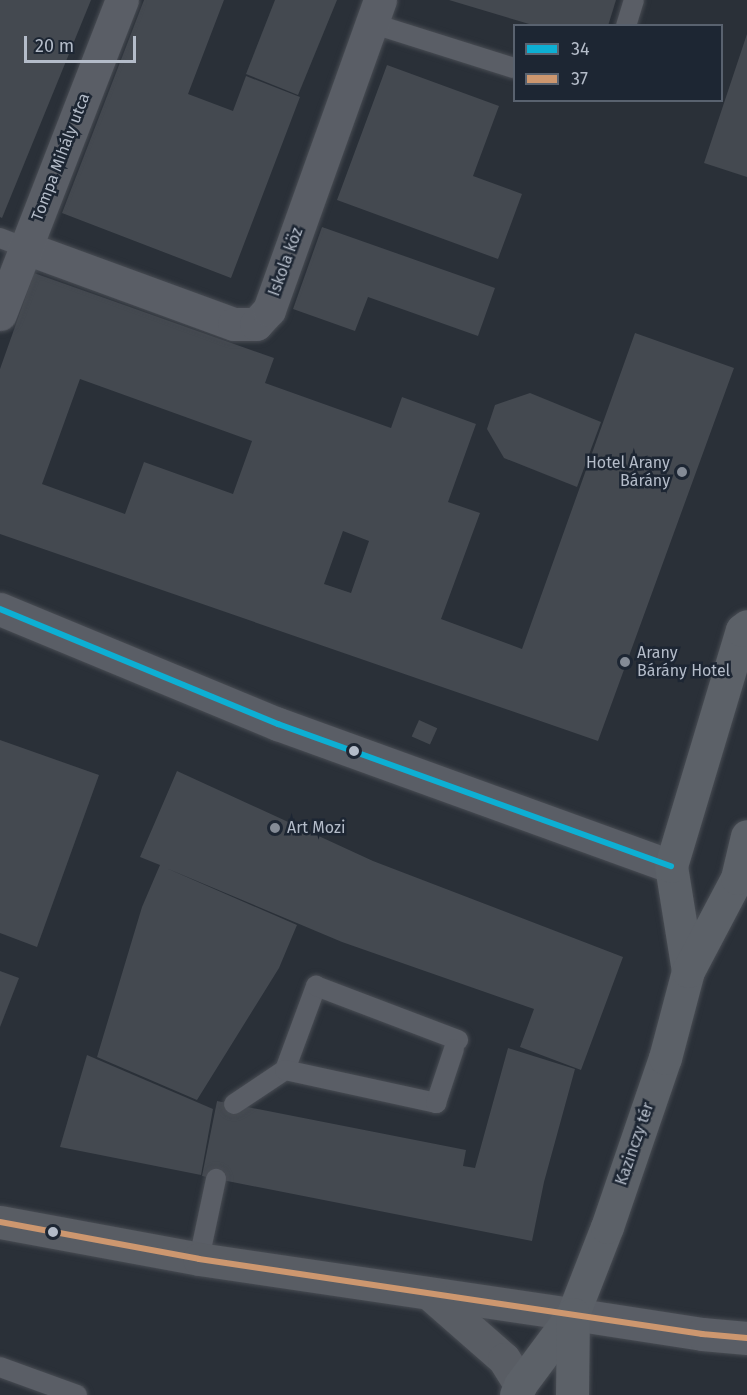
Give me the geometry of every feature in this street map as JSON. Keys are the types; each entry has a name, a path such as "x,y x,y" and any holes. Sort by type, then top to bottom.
{"main road":[{"name":"Kazinczy tér","path":"688,970 671,866 742,630 747,626"},
{"name":"Kazinczy tér","path":"573,1314 607,1227 665,1058 688,970 737,878 747,836"},
{"path":"0,1222 199,1259 573,1314"},
{"path":"430,1294 504,1359 518,1390 573,1314"},
{"path":"572,1395 573,1314"}],"street":[{"name":"Tompa Mihály utca","path":"0,314 13,243 122,0"},
{"name":"Iskola köz","path":"13,243 234,324 256,324 269,310 375,12"},
{"path":"0,609 278,724 671,866"},
{"path":"573,1314 702,1334 747,1338"}],"lane":[{"path":"627,24 634,0"},
{"path":"375,12 513,68"},
{"path":"234,1104 285,1070 316,986 456,1045 436,1103 285,1070"},
{"path":"199,1259 216,1179"},
{"path":"0,1367 77,1395"}],"building":[{"path":"0,0 91,0 2,218 0,217"},
{"path":"144,0 224,0 188,94 233,111 246,76 300,97 231,278 62,213"},
{"path":"275,0 337,0 298,95 246,74"},
{"path":"449,0 616,0 609,24 529,24"},
{"path":"747,34 747,177 704,163"},
{"path":"387,65 499,106 473,176 522,194 498,259 337,200"},
{"path":"322,227 495,288 478,336 368,297 355,331 293,309"},
{"path":"34,273 274,358 265,383 391,428 402,397 476,424 448,502 480,513 441,619 522,649 635,333 734,368 598,741 0,534 0,369","holes":["80,379 252,441 233,494 144,462 125,514 42,484","343,531 369,541 351,593 324,584"]},
{"path":"530,393 601,422 577,487 504,458 487,429 495,405"},
{"path":"419,720 437,728 430,745 412,736"},
{"path":"0,740 99,775 37,947 0,933"},
{"path":"177,771 373,861 623,957 581,1070 520,1047 534,1009 342,942 166,868 297,925 279,968 197,1100 97,1057 142,907 160,865 140,857"},
{"path":"0,971 19,978 0,1027"},
{"path":"508,1048 575,1069 544,1182 532,1241 202,1176 217,1101 466,1150 463,1166 475,1168"},
{"path":"87,1055 213,1109 201,1175 60,1147"}],"transit line":[{"name":"34","path":"0,609 278,724 671,866"},
{"name":"37","path":"0,1222 199,1259 702,1334 747,1338"}],"place":[{"name":"Hotel Arany Bárány","path":"682,472"},
{"name":"Arany Bárány Hotel","path":"625,662"},
{"name":"Art Mozi","path":"275,828"}]}
